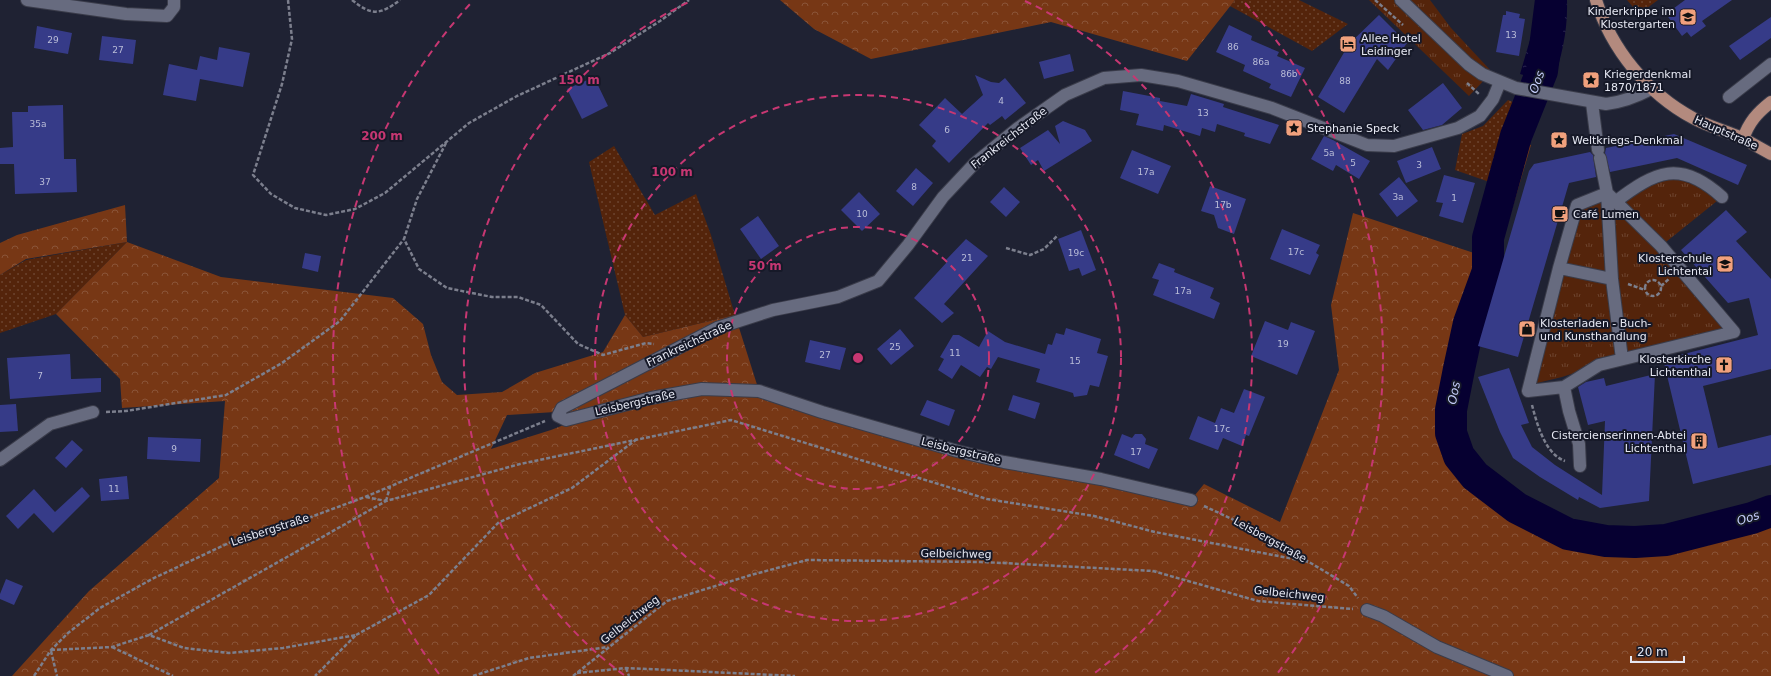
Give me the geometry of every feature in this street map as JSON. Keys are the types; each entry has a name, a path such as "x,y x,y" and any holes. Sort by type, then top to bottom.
{"main road":[{"name":"Hauptstraße","path":"1596,0 1600,13 1616,44 1651,89 1692,118 1744,139 1771,154"},
{"path":"1744,139 1750,122 1771,102"}],"street":[{"path":"27,0 170,19 174,7 174,0"},
{"path":"1402,0 1468,64 1482,74 1516,88 1592,103 1606,104 1621,102 1651,89"},
{"path":"1729,97 1771,64"},
{"name":"Frankreichstraße","path":"558,416 562,408 717,328 773,310 838,297 878,281 908,245 943,197 974,164 1018,128 1065,95 1104,78 1141,75 1178,81 1272,108 1367,145 1394,146 1458,128 1480,116 1493,99 1500,82"},
{"path":"1592,103 1599,154 1607,193 1612,279 1622,359"},
{"path":"1615,202 1633,189 1656,176 1677,172 1708,184 1722,197"},
{"path":"1607,193 1661,246 1734,332 1599,365 1564,387 1528,391 1559,268 1577,205 1607,193"},
{"path":"1559,268 1612,279"},
{"path":"1564,387 1569,411 1579,444 1580,466"},
{"name":"Leisbergstraße","path":"558,416 566,420 651,398 702,389 759,390 822,412 957,451 1191,500"},
{"path":"0,460 50,424 93,412"},
{"path":"1367,610 1383,616 1437,648 1507,676"}],"path":[{"path":"288,0 292,39 282,84 253,175 271,194 295,208 326,215 355,209 385,194 469,123 517,96 610,53 660,21 688,0"},
{"path":"352,0 367,11 386,11 400,0"},
{"path":"93,412 126,411 226,395 282,363 340,321 404,239 417,199 448,141"},
{"path":"1006,248 1030,255 1044,249 1058,235"},
{"path":"404,239 419,269 447,288 492,297 518,297 541,305 578,344 603,355 646,343 656,344 664,355"},
{"path":"1651,280 1658,281 1661,286 1660,292 1655,296 1649,295 1645,290 1646,284 1651,280"},
{"path":"1528,391 1534,416 1548,446 1558,458 1580,466"},
{"path":"57,676 51,650 112,647 148,635 386,501 520,464 638,438 731,420 988,499 1094,516 1155,532 1309,562"},
{"name":"Leisbergstraße","path":"34,676 51,650 68,633 100,608 152,579 233,541 308,518 365,497 533,426"},
{"path":"315,676 356,635 429,594 498,523 572,488 638,438"},
{"path":"386,501 390,487"},
{"path":"365,497 386,501"},
{"name":"Leisbergstraße","path":"1191,500 1232,519 1349,586"},
{"name":"Gelbeichweg","path":"573,676 667,601 751,575 807,560 983,562 1153,571 1258,601 1367,610"},
{"path":"148,635 184,648 229,653 283,648 356,635"},
{"path":"473,676 529,658 609,646"},
{"path":"112,647 172,676"},
{"path":"626,668 629,676"},
{"path":"577,673 626,668 795,676"}],"green space":[{"path":"780,0 1235,0 1187,61 1051,22 871,59 814,29"},
{"path":"1235,0 1299,0 1348,24 1312,51 1230,6"},
{"path":"1369,0 1430,0 1451,28 1492,72 1469,96"},
{"path":"1627,0 1658,0 1639,14"},
{"path":"1508,100 1518,104 1495,184 1455,170 1462,134 1483,126"},
{"path":"1509,137 1531,145 1458,396 1456,430 1465,456 1496,487 1563,525 1609,535 1664,534 1771,503 1771,676 12,676 89,591 219,478 225,401 122,408 120,379 56,314 127,242 221,277 393,298 423,324 431,355 442,382 457,395 502,392 535,373 603,352 625,315 643,337 735,315 759,391 957,451 1191,500 1204,484 1280,522 1339,370 1331,305 1353,213 1474,253","holes":["555,412 597,412 551,430 491,449 507,415"]},
{"path":"614,146 655,215 696,194 711,235 735,315 643,337 625,315 589,162"},
{"path":"1677,172 1722,197 1661,246 1734,332 1599,365 1562,377 1533,384 1579,205 1597,196 1616,202"},
{"path":"125,205 127,242 26,259 0,275 0,243 17,235"},
{"path":"127,242 56,314 0,333 0,275 26,260"}],"water":[{"path":"1539,0 1567,0 1564,42 1553,83 1520,74 1537,16"}],"building":[{"name":"Kinderkrippe im Klostergarten","path":"1685,0 1732,0 1702,21 1706,26 1691,37 1687,32 1682,36 1666,14"},
{"path":"1506,11 1520,14 1519,18 1525,19 1519,56 1496,52 1503,15 1506,15"},
{"path":"1379,15 1407,43 1388,70 1377,59 1344,113 1318,97 1349,44"},
{"path":"1771,17 1771,38 1740,60 1729,46"},
{"path":"1229,25 1252,36 1251,40 1279,52 1277,56 1305,68 1291,97 1269,88 1271,84 1243,71 1245,65 1216,52"},
{"path":"37,26 72,33 68,54 34,48"},
{"path":"102,36 136,40 133,64 99,60"},
{"path":"219,47 250,53 243,87 200,79 196,101 163,95 169,64 197,70 200,56 217,60"},
{"path":"1070,54 1074,71 1044,79 1039,62"},
{"path":"975,75 991,82 999,83 1005,78 1026,103 1005,120 1002,116 990,125 988,123 949,163 932,146 936,141 919,125 945,98 962,114 983,95"},
{"path":"594,77 608,106 582,119 567,89"},
{"path":"1443,83 1462,108 1442,125 1423,130 1408,110"},
{"path":"1123,91 1160,98 1160,101 1187,106 1191,94 1224,104 1223,107 1279,125 1270,144 1244,136 1245,133 1217,124 1215,132 1202,128 1200,136 1164,125 1163,131 1136,125 1139,114 1120,110"},
{"path":"63,105 64,159 76,159 77,192 15,194 14,164 0,164 0,148 13,147 12,112 28,112 28,106"},
{"path":"1063,121 1085,130 1092,141 1044,171 1038,160 1031,165 1020,148 1048,130 1060,144 1055,126"},
{"path":"1674,134 1747,165 1738,185 1677,158 1610,172 1605,153 1606,148"},
{"path":"1324,136 1370,161 1359,179 1336,165 1333,171 1311,159"},
{"path":"1432,147 1441,169 1406,183 1397,161"},
{"path":"1132,150 1171,166 1158,194 1120,178"},
{"path":"1590,152 1593,155 1596,177 1569,183 1518,357 1478,346 1529,171 1534,164"},
{"path":"916,168 933,183 913,206 896,191"},
{"path":"1444,175 1475,183 1463,223 1439,216 1443,203 1436,202"},
{"path":"1399,177 1418,201 1397,217 1379,194"},
{"path":"1210,186 1246,199 1234,234 1218,228 1214,215 1201,211"},
{"path":"1004,187 1020,202 1006,217 990,202"},
{"path":"859,192 880,214 862,231 841,210"},
{"path":"1726,210 1747,232 1736,241 1771,279 1771,369 1703,386 1718,448 1771,435 1771,465 1693,484 1664,363 1681,359 1680,355 1758,335 1749,298 1728,303 1681,250"},
{"path":"758,216 779,246 761,259 740,229"},
{"path":"1282,229 1320,245 1316,253 1319,255 1310,275 1270,259"},
{"path":"1081,230 1096,270 1082,276 1079,268 1069,271 1058,239"},
{"path":"966,239 988,256 944,304 954,313 942,323 914,298 947,262 945,261"},
{"path":"305,253 321,256 318,272 302,268"},
{"path":"1159,263 1175,269 1174,272 1214,288 1210,298 1220,303 1214,319 1153,295 1159,280 1152,278"},
{"path":"1265,321 1288,330 1291,322 1315,331 1297,375 1251,356"},
{"path":"1066,328 1101,339 1097,353 1108,356 1099,387 1090,385 1087,395 1074,397 1073,393 1036,382 1040,369 998,357 991,369 987,367 980,377 961,365 952,379 938,370 944,359 940,357 953,335 959,335 979,347 988,331 1005,342 1045,354 1048,344 1052,345 1056,333 1064,335"},
{"path":"900,329 914,346 891,365 877,349"},
{"path":"810,340 846,348 840,370 805,362"},
{"path":"70,354 71,379 101,378 101,392 10,399 7,358"},
{"path":"1509,368 1529,423 1521,425 1532,447 1555,465 1602,495 1605,421 1588,425 1578,387 1586,382 1604,378 1606,386 1655,374 1649,501 1600,508 1579,497 1578,500 1540,477 1513,458 1500,432 1478,377"},
{"path":"1244,389 1265,397 1249,436 1246,435 1242,446 1223,438 1218,450 1189,439 1198,416 1215,423 1221,408 1234,413"},
{"path":"1013,395 1040,403 1035,419 1008,410"},
{"path":"927,400 955,410 949,426 920,415"},
{"path":"16,404 18,431 0,432 0,405"},
{"path":"1122,434 1132,438 1135,434 1142,434 1146,439 1145,444 1158,449 1149,469 1114,455"},
{"path":"148,437 201,439 200,462 147,459"},
{"path":"72,440 83,450 66,468 55,458"},
{"path":"127,476 129,499 101,501 99,479"},
{"path":"82,487 90,496 53,533 34,513 18,529 6,516 34,489 55,512"},
{"path":"6,579 23,586 14,605 0,599 0,594"}],"waterway":[{"name":"Oos","path":"1551,0 1542,71 1516,136 1488,238 1488,271 1469,323 1459,369 1451,410 1451,433 1459,456 1475,476 1517,508 1568,534 1606,541 1635,542 1666,540 1752,518 1771,511"}],"place":[{"name":"Kinderkrippe im Klostergarten","path":"1688,17"},
{"name":"Allee Hotel Leidinger","path":"1348,44"},
{"name":"Kriegerdenkmal 1870/1871","path":"1591,80"},
{"name":"Stephanie Speck","path":"1294,128"},
{"name":"Weltkriegs-Denkmal","path":"1559,140"},
{"name":"Café Lumen","path":"1560,214"},
{"name":"Klosterschule Lichtental","path":"1725,264"},
{"name":"Klosterladen - Buch- und Kunsthandlung","path":"1527,329"},
{"name":"Klosterkirche Lichtenthal","path":"1724,365"},
{"name":"Cistercienserinnen-Abtei Lichtenthal","path":"1699,441"}]}
